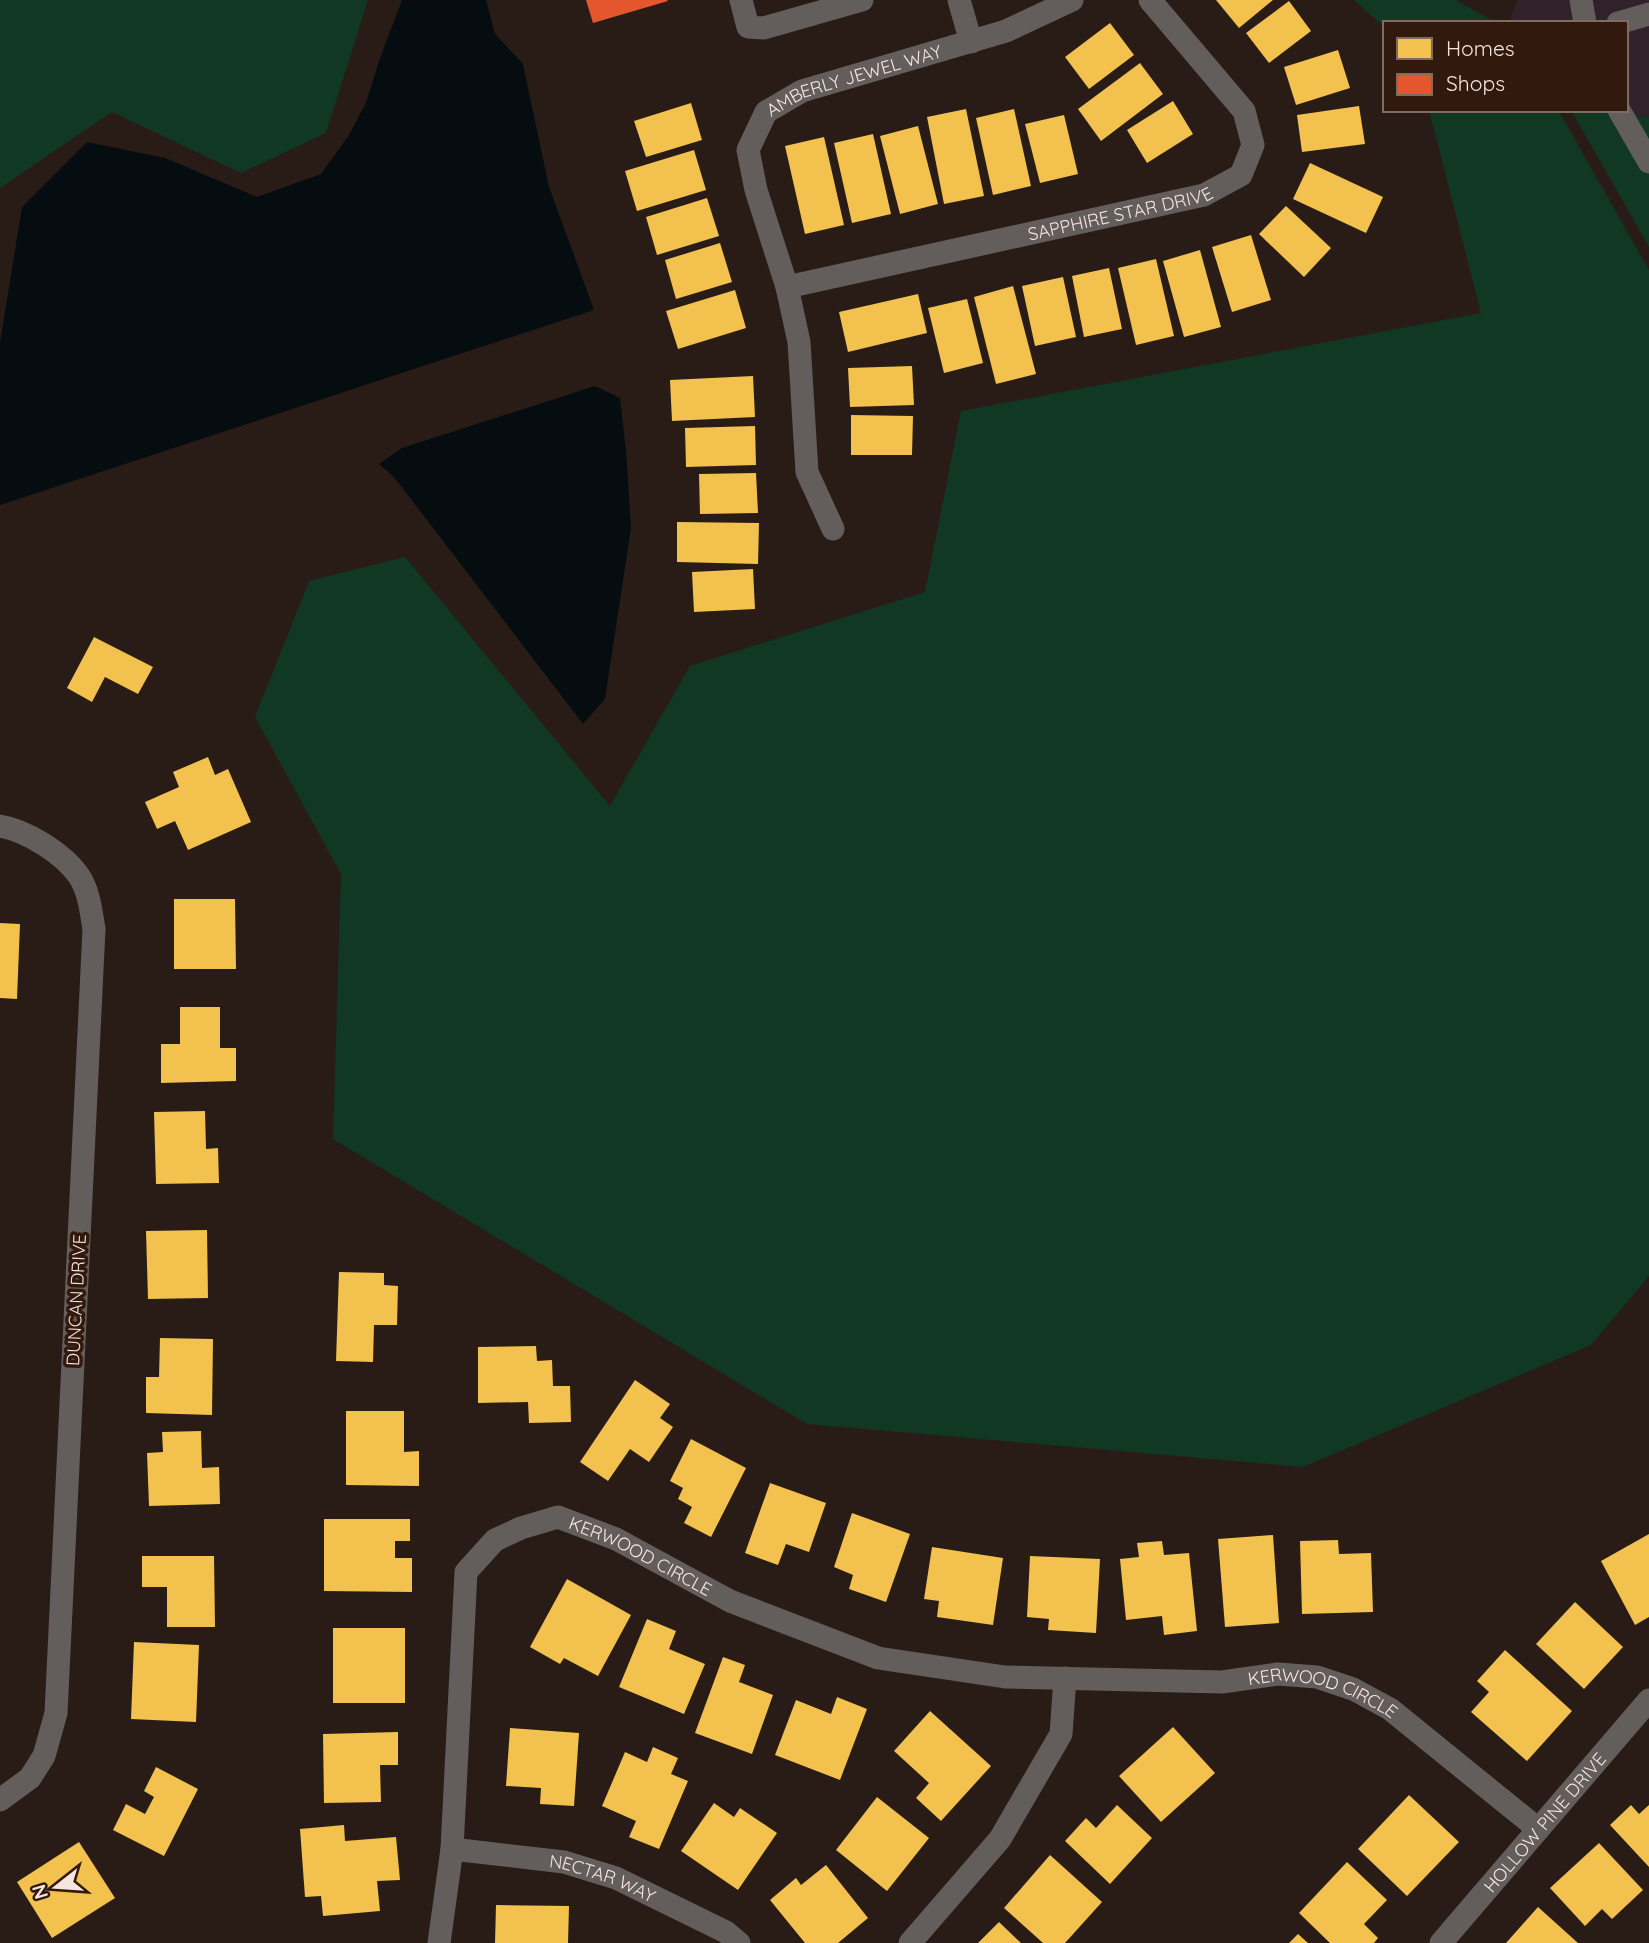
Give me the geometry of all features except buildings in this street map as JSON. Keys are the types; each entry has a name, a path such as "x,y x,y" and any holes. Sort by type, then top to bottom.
{"street":[{"path":"741,0 748,27 764,28 862,0"},
{"name":"AMBERLY JEWEL WAY","path":"833,528 807,472 799,342 787,287 756,190 748,150 766,112 802,91 1006,31 1072,0"},
{"name":"SAPPHIRE STAR DRIVE","path":"787,287 1204,195 1241,175 1253,145 1244,111 1150,0"},
{"path":"1581,0 1585,21"},
{"path":"960,3 971,42"},
{"path":"1625,21 1649,14"},
{"path":"1620,112 1649,162"},
{"name":"DUNCAN DRIVE","path":"0,826 34,838 57,854 78,876 89,900 94,929 56,1713 44,1756 30,1778 0,1800"},
{"name":"KERWOOD CIRCLE","path":"439,1943 452,1849 466,1572 495,1540 521,1528 558,1517 616,1539 730,1601 878,1658 1005,1677 1222,1682 1278,1674 1317,1677 1353,1689 1390,1709 1538,1829"},
{"path":"910,1943 1000,1839 1060,1734 1065,1678"},
{"name":"HOLLOW PINE DRIVE","path":"1441,1943 1649,1700"},
{"name":"NECTAR WAY","path":"452,1849 564,1861 617,1878 726,1932 739,1943"}],"shaded area":[{"path":"402,0 486,0 495,34 523,64 549,187 594,310 0,505 0,343 22,207 87,142 165,158 257,197 321,174 349,135 366,103"},
{"path":"1518,0 1649,0 1649,117 1610,112 1628,112 1628,21 1515,21 1510,18"},
{"path":"595,386 620,398 631,528 605,699 583,724 394,477 379,464 402,448"}],"green space":[{"path":"0,0 368,0 326,133 241,173 112,112 0,188"},
{"path":"1354,0 1456,0 1493,21 1383,21 1383,26"},
{"path":"1430,112 1559,112 1649,270 1649,1276 1591,1345 1303,1467 807,1424 333,1139 341,874 255,717 309,581 405,557 610,806 690,666 925,592 961,411 1481,313"},
{"path":"1572,112 1610,112 1649,117 1649,247"}]}
